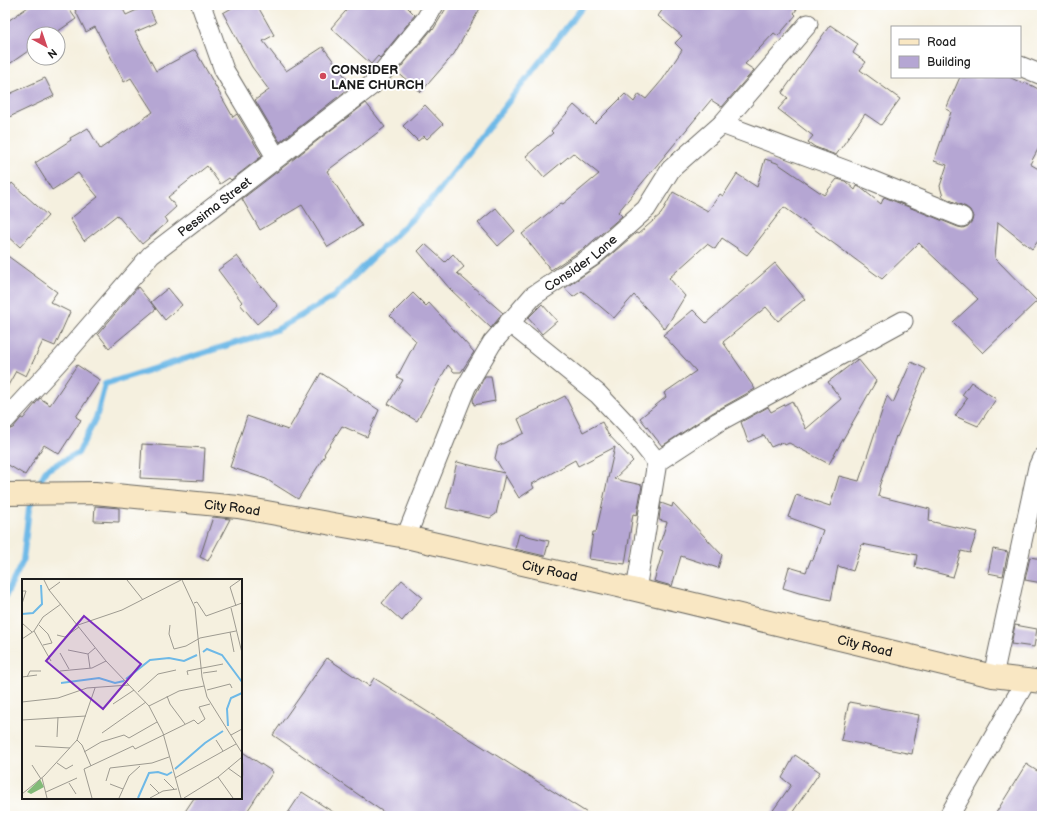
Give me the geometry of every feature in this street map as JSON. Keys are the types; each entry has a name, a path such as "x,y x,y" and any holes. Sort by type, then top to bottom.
{"main road":[{"name":"City Road","path":"6,494 95,493 238,507 406,537 636,590 993,676 1034,680"}],"street":[{"path":"201,5 224,70 276,158"},
{"name":"Pessima Street","path":"5,420 62,358 151,254 372,85 426,19 434,5"},
{"name":"Consider Lane","path":"406,537 466,387 492,343 533,296 593,256 646,209 671,169 722,124 808,24"},
{"path":"1021,66 1042,75"},
{"path":"722,124 856,174 962,217"},
{"path":"636,590 657,462 718,422 903,321"},
{"path":"509,322 598,394 630,428 657,462"},
{"path":"993,676 1038,467 1042,458"},
{"path":"949,816 1034,680"}],"building":[{"path":"31,5 66,5 76,19 66,26 26,26 26,53 5,67 5,23"},
{"path":"85,5 121,5 126,15 148,5 156,23 135,32 156,71 195,50 233,117 237,114 262,156 231,180 229,178 220,184 207,166 168,197 176,207 165,217 168,222 142,244 117,215 84,241 70,219 98,197 78,173 52,190 35,163 71,140 70,138 88,128 100,149 153,112 131,78 124,82 95,27 86,32 75,10"},
{"path":"237,5 257,5 274,35 263,41 286,71 323,47 352,86 280,142 255,100 269,90 252,67 223,13"},
{"path":"351,5 405,5 415,15 380,58 378,56 371,64 331,28"},
{"path":"448,5 482,5 454,54 421,92 397,72 432,29 433,30"},
{"path":"666,5 800,5 794,13 796,15 778,36 774,33 745,64 754,70 722,107 711,100 618,212 622,216 586,247 551,270 522,234 561,203 563,204 599,174 573,153 544,177 526,156 553,133 551,131 574,105 595,124 625,94 634,102 639,94 646,99 663,79 682,50 675,43 682,36 658,16"},
{"path":"830,25 858,44 853,53 866,62 860,70 900,99 881,125 865,114 836,155 815,147 808,142 813,136 778,109 788,98 782,93"},
{"path":"45,78 54,96 5,119 5,96"},
{"path":"960,78 1011,78 1024,84 1025,82 1042,91 1042,142 1030,164 1042,171 1042,236 1032,249 998,222 995,258 1037,301 983,353 953,322 978,299 919,243 882,279 784,207 747,255 722,238 715,249 707,244 669,278 685,296 665,329 634,295 614,318 582,291 573,297 565,288 600,264 661,214 673,192 708,211 720,194 723,196 737,174 757,187 765,159 777,163 824,195 837,179 845,181 855,190 857,186 861,188 881,204 884,197 958,227 963,228 968,226 972,221 973,216 970,210 943,197 940,186 947,165 934,161 951,112 946,109"},
{"path":"366,103 385,127 327,171 362,226 328,247 302,205 260,230 242,199"},
{"path":"425,105 443,124 427,139 424,136 418,141 403,126"},
{"path":"12,183 48,216 20,247 5,233 5,192"},
{"path":"496,208 515,231 498,246 478,223"},
{"path":"425,244 445,262 453,254 464,267 457,273 503,313 491,328 450,289 418,251"},
{"path":"5,254 57,292 50,302 70,312 55,346 43,341 26,376 16,371 5,391"},
{"path":"237,256 278,306 257,324 240,304 242,302 218,270"},
{"path":"775,263 805,299 778,321 766,307 723,342 755,389 712,413 662,446 640,418 666,397 664,393 696,371 663,335 693,310 706,323"},
{"path":"138,287 156,309 109,348 98,334"},
{"path":"168,288 182,305 165,320 151,302"},
{"path":"413,293 426,306 429,303 474,352 461,372 454,372 448,365 417,421 388,404 403,380 397,377 416,341 390,316"},
{"path":"542,304 557,321 542,334 528,318"},
{"path":"858,359 876,381 829,464 789,443 785,445 783,442 771,447 764,435 748,442 741,422 768,407 771,412 792,401 806,429 841,399 828,382"},
{"path":"911,362 926,369 897,437 896,436 879,487 878,496 930,509 929,521 977,532 970,553 961,551 953,577 915,567 917,555 862,544 853,571 838,566 831,600 783,588 789,567 806,572 811,559 813,560 823,530 788,517 796,495 830,506 839,476 859,481 887,396 893,403"},
{"path":"77,365 100,380 76,417 81,420 59,454 44,445 25,475 5,463 5,431 13,428 21,418 23,419 40,398 50,405"},
{"path":"321,373 379,410 367,437 342,426 298,499 266,479 230,467 247,416 288,430"},
{"path":"485,376 491,376 495,401 474,405 473,399"},
{"path":"971,382 996,399 978,426 955,416 967,399 962,395"},
{"path":"565,396 583,432 602,422 608,434 633,461 614,479 642,485 637,515 633,514 625,564 589,559 593,532 596,532 615,447 578,466 575,460 532,484 534,488 519,498 505,475 496,514 490,518 446,508 457,462 504,473 495,458 498,446 524,433 518,419"},
{"path":"142,444 205,448 203,481 140,478"},
{"path":"661,503 672,507 673,503 722,555 718,568 681,556 672,586 654,581 663,551 658,549 667,522 659,520"},
{"path":"95,506 119,508 119,522 94,521"},
{"path":"213,517 230,519 208,561 200,557"},
{"path":"519,534 549,541 545,556 515,549"},
{"path":"993,549 1008,552 1003,576 988,573"},
{"path":"1030,557 1042,559 1042,583 1025,580"},
{"path":"402,580 422,597 402,621 382,603"},
{"path":"1015,625 1037,629 1034,647 1011,644"},
{"path":"327,658 369,686 374,678 592,816 389,816 273,735"},
{"path":"849,702 919,715 912,754 841,740"},
{"path":"242,752 273,772 244,816 182,816 193,799 242,799"},
{"path":"795,755 820,772 790,816 769,816 791,785 782,778"},
{"path":"1026,764 1042,774 1042,816 994,816"},
{"path":"302,792 339,816 286,816"}],"waterway":[{"path":"37,488 46,470 78,453 96,418 105,384 276,330 333,297 434,197 584,5"},
{"path":"5,597 23,561 29,508 33,499"}],"place":[{"name":"CONSIDER LANE CHURCH","path":"323,76"}]}
